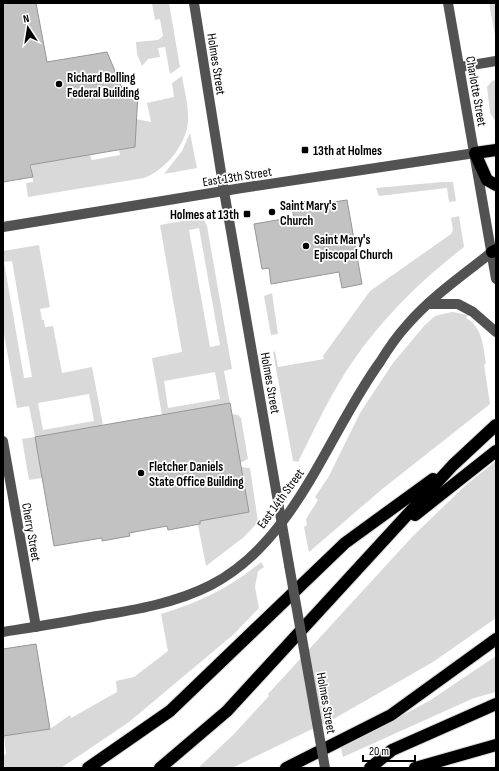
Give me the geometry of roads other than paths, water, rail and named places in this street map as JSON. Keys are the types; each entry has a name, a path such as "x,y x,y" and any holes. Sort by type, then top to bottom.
{"highway":[{"path":"496,150 475,153 487,180 496,185"},
{"path":"160,768 227,711 387,539 453,465 496,425"},
{"path":"387,539 496,451"},
{"path":"88,768 170,711 345,543 453,465"},
{"path":"286,768 391,715 496,639"},
{"path":"370,768 392,750 496,704"},
{"path":"415,768 496,745"}],"street":[{"name":"Holmes Street","path":"194,3 224,191 325,768"},
{"name":"Charlotte Street","path":"448,3 494,251 496,279"},
{"path":"460,67 496,61"},
{"name":"East 13th Street","path":"3,227 224,191 475,153"},
{"name":"East 14th Street","path":"3,632 142,608 172,599 211,584 241,564 263,544 282,521 316,470 351,406 378,363 408,324 428,304 494,251"},
{"path":"428,304 458,304 473,312 496,332"},
{"name":"Cherry Street","path":"3,441 36,627"}],"place":[{"name":"Richard Bolling Federal Building","path":"59,84"},
{"name":"13th at Holmes","path":"305,150"},
{"name":"Saint Mary's Church","path":"272,212"},
{"name":"Holmes at 13th","path":"247,214"},
{"name":"Saint Mary's Episcopal Church","path":"306,246"},
{"name":"Fletcher Daniels State Office Building","path":"141,473"}]}
